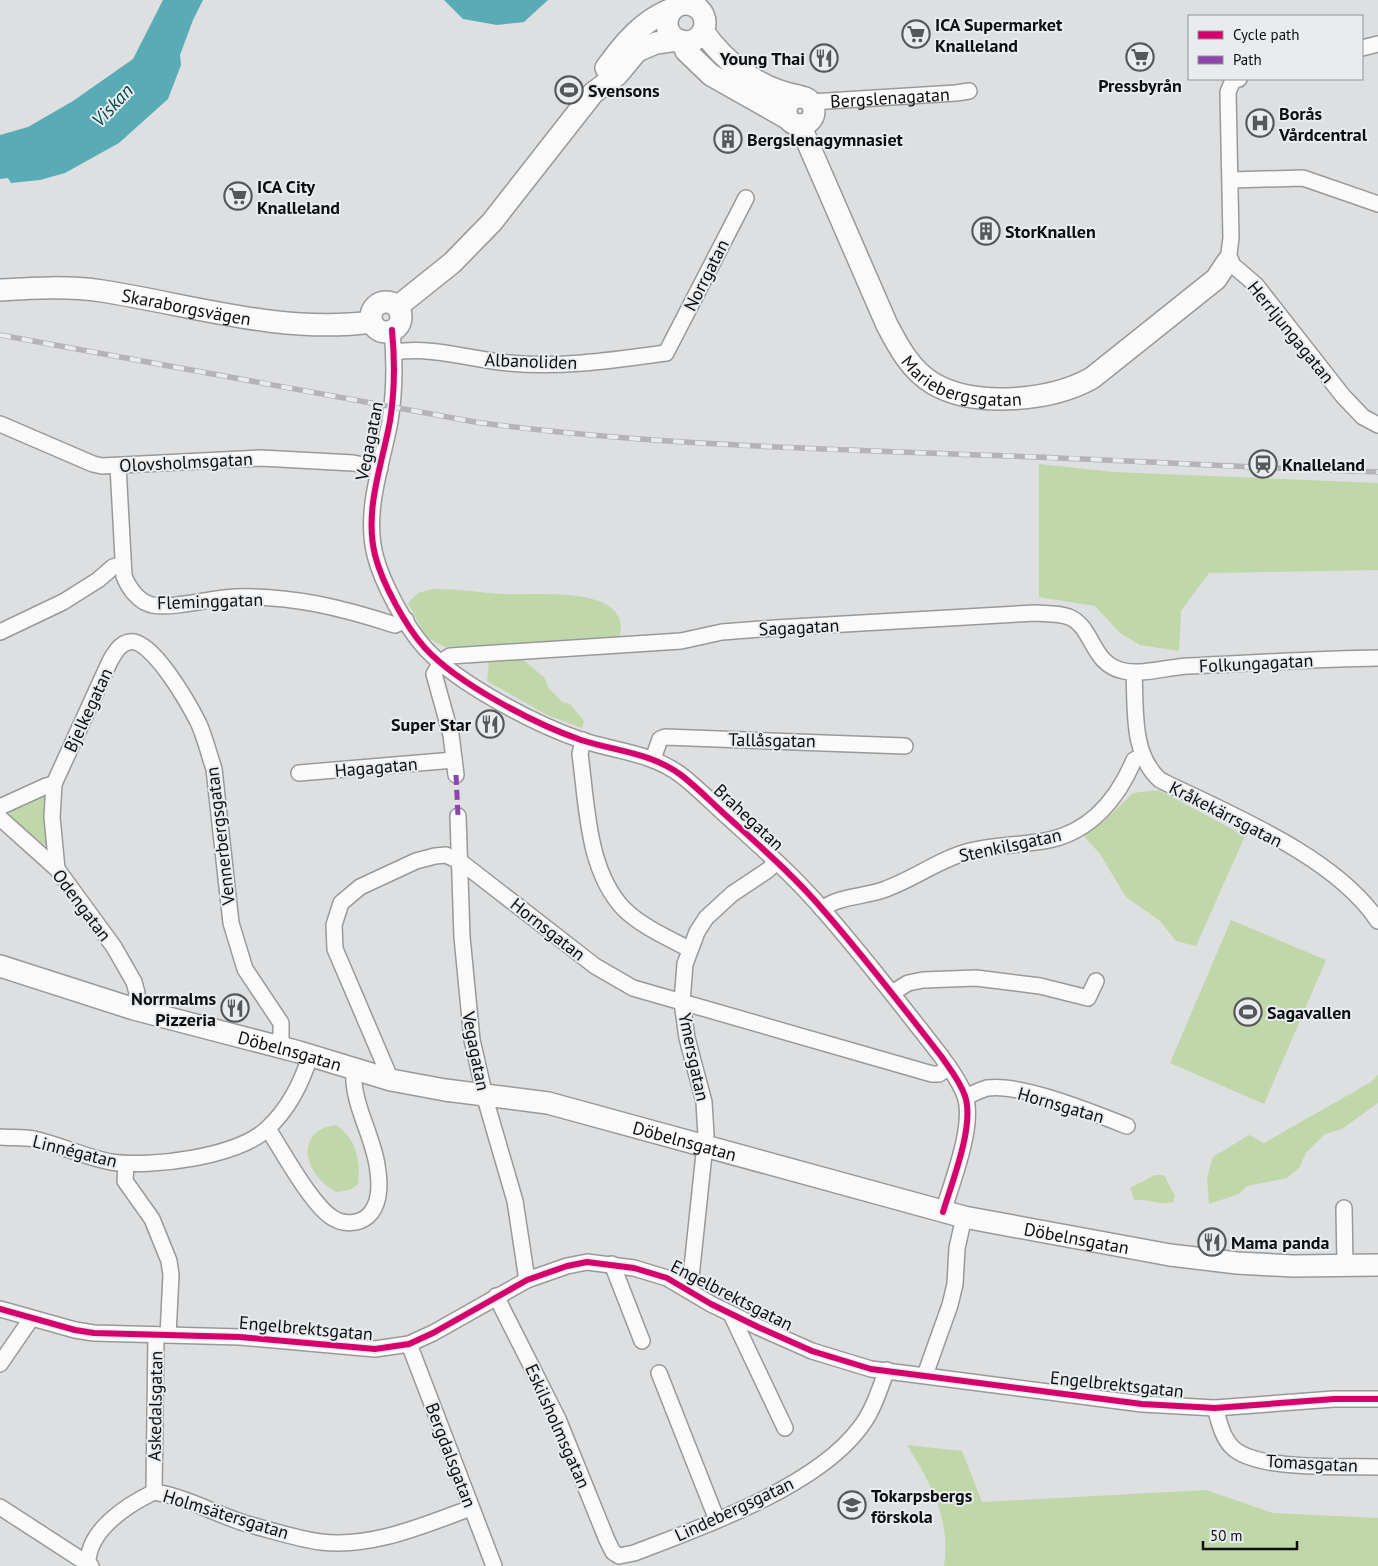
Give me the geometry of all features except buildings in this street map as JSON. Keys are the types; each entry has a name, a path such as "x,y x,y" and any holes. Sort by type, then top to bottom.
{"street":[{"path":"397,307 452,263 492,222 593,93 607,84 638,51 656,43 694,40 703,15 692,4 677,5 652,19 626,41 598,78 593,93"},
{"path":"677,5 668,16 666,24 671,35 680,41 686,51 711,75 794,122 805,124 813,117 814,112 805,99"},
{"name":"Bergslenagatan","path":"703,15 719,53 743,72 788,94 805,99 956,93 969,90"},
{"path":"1363,48 1378,44"},
{"path":"1228,261 1231,238 1231,180 1227,119 1228,92 1235,80"},
{"name":"Mariebergsgatan","path":"794,122 887,325 902,352 933,384 962,395 981,398 1013,398 1058,393 1080,385 1092,378 1216,279 1228,261"},
{"path":"1231,180 1303,178 1378,204"},
{"name":"Norrgatan","path":"666,353 746,198"},
{"name":"Herrljungagatan","path":"1228,261 1256,285 1343,396 1363,417 1378,425"},
{"name":"Skaraborgsvägen","path":"0,290 56,288 101,291 275,323 316,325 372,322"},
{"path":"388,302 397,307 401,318 397,327 392,330 380,331 372,322 372,312 379,304 388,302"},
{"name":"Vegagatan","path":"376,558 373,544 371,510 392,407 395,352 392,330"},
{"name":"Albanoliden","path":"395,352 412,349 510,363 548,364 600,362 666,353"},
{"name":"Olovsholmsgatan","path":"0,424 93,464 118,466 261,458 353,464 380,468"},
{"name":"Fleminggatan","path":"118,466 124,576 132,591 141,600 150,604 170,605 228,598 281,598 344,610 396,625 406,620"},
{"name":"Brahegatan","path":"376,558 406,620 423,646 441,662 519,712 583,740 653,759 683,777 776,862 822,909 892,993 949,1067 966,1097 968,1112 965,1134 944,1212"},
{"path":"0,632 63,602 98,580 112,567 123,564"},
{"name":"Sagagatan","path":"441,662 450,656 681,640 722,632 1035,613 1056,614 1070,618 1079,624 1106,664 1122,671 1134,673"},
{"name":"Bjelkegatan","path":"57,869 52,817 54,784 110,661 118,648 130,641"},
{"name":"Vennerbergsgatan","path":"130,641 140,642 154,654 184,697 206,744 214,769 233,932 245,969 281,1022 281,1048"},
{"name":"Folkungagatan","path":"1134,673 1180,667 1378,658"},
{"name":"Hagagatan","path":"299,773 455,767 451,734 434,674 441,662"},
{"name":"Kråkekärrsgatan","path":"1134,673 1139,744 1142,756 1150,771 1160,780 1255,827 1322,865 1355,892 1366,903 1378,921"},
{"name":"Tallåsgatan","path":"653,759 660,739 665,737 905,746"},
{"path":"583,740 580,754 581,764 594,852 603,881 610,893 634,917 689,949"},
{"name":"Stenkilsgatan","path":"822,909 832,902 868,895 896,886 950,858 970,851 1051,840 1075,830 1097,816 1115,797 1125,783 1134,760 1142,756"},
{"path":"0,807 54,784"},
{"name":"Vegagatan","path":"458,816 462,937 472,1040 485,1095 515,1201 527,1280"},
{"name":"Odengatan","path":"0,818 57,869 130,973 137,993 134,1009"},
{"name":"Hornsgatan","path":"391,1080 335,949 334,925 341,903 360,887 416,861 446,855 461,862 595,966 633,988 932,1074 939,1074 949,1067"},
{"name":"Ymersgatan","path":"688,1290 705,1147 704,1102 687,1038 682,1002 682,982 689,949 696,932 717,906 768,870 776,862"},
{"name":"Döbelnsgatan","path":"0,966 134,1009 310,1056 391,1080 444,1090 548,1103 964,1217 1189,1257 1237,1263 1378,1265"},
{"path":"892,993 908,983 976,978 1008,981 1088,998 1096,981"},
{"name":"Linnégatan","path":"0,1137 34,1139 82,1154 126,1164 203,1156 241,1144 268,1129 289,1103 310,1056"},
{"path":"268,1129 313,1197 332,1218 344,1223 364,1220 374,1210 378,1197 377,1166 355,1087 354,1069"},
{"name":"Hornsgatan","path":"966,1097 987,1088 1018,1091 1065,1102 1127,1126"},
{"name":"Askedalsgatan","path":"126,1164 125,1181 152,1219 164,1245 171,1275 162,1335 154,1492"},
{"path":"1344,1208 1345,1266"},
{"path":"925,1375 950,1306 955,1284 957,1248 964,1217"},
{"name":"Engelbrektsgatan","path":"0,1309 31,1319 94,1333 240,1337 376,1349 409,1344 433,1333 527,1280 567,1266 587,1262 612,1264 667,1278 731,1314 812,1351 871,1368 1142,1404 1214,1408 1378,1399"},
{"path":"612,1264 642,1341"},
{"name":"Eskilsholmsgatan","path":"496,1296 558,1420 607,1540 614,1552 619,1556"},
{"path":"731,1314 785,1428"},
{"path":"0,1364 31,1319"},
{"name":"Bergdalsgatan","path":"409,1344 494,1566"},
{"name":"Lindebergsgatan","path":"619,1556 634,1553 717,1520 788,1484 830,1457 859,1430 871,1410 888,1370"},
{"path":"659,1374 717,1520"},
{"name":"Tomasgatan","path":"1214,1408 1224,1436 1232,1447 1255,1460 1378,1467"},
{"path":"0,1506 89,1565 92,1545 110,1522 131,1504 154,1492"},
{"name":"Holmsätersgatan","path":"154,1492 174,1495 246,1523 320,1542 360,1542 405,1531 471,1508"}],"green space":[{"path":"1039,464 1114,472 1378,483 1378,570 1209,573 1181,611 1179,651 1140,645 1120,633 1095,606 1039,597"},
{"path":"433,589 502,594 557,594 578,596 598,601 612,609 620,621 619,639 445,647 426,637 408,603 418,593"},
{"path":"521,658 545,678 548,687 562,702 570,704 584,721 582,728 547,715 487,681 489,661"},
{"path":"1159,790 1245,836 1196,946 1176,941 1160,921 1126,897 1100,854 1084,836 1103,822 1133,793"},
{"path":"45,795 47,796 49,844 45,845 10,817 10,813 13,808"},
{"name":"Sagavallen","path":"1231,920 1326,960 1264,1104 1170,1063"},
{"path":"1378,1075 1378,1103 1342,1129 1325,1134 1306,1153 1299,1168 1287,1178 1247,1186 1239,1194 1209,1204 1207,1177 1213,1157 1249,1135 1264,1143 1371,1082"},
{"path":"336,1125 343,1130 353,1144 359,1167 358,1184 350,1190 337,1192 317,1176 311,1166 308,1155 308,1145 313,1136 322,1129"},
{"path":"1155,1175 1164,1175 1175,1196 1173,1202 1163,1203 1134,1200 1130,1188"},
{"path":"907,1445 962,1451 982,1502 1206,1490 1273,1513 1378,1518 1378,1566 944,1566 945,1533 942,1517 931,1488"}],"water":[{"name":"Viskan","path":"163,0 203,0 193,20 180,55 181,65 168,99 119,143 65,173 40,180 11,183 8,178 0,179 0,135 28,127 73,101 133,59"},
{"path":"444,0 548,0 524,22 497,25 463,19"}],"railway":[{"path":"0,335 475,422 538,430 663,441 1378,472"}],"marked path":[{"path":"456,775 458,816"}],"cycle path":[{"path":"392,330 393,398 390,421 375,488 372,538 378,566 403,617 425,648 439,662 498,702 562,733 594,744 646,757 681,775 766,852 813,899 941,1056 958,1080 963,1091 967,1108 965,1138 943,1212"},
{"path":"0,1309 75,1330 94,1333 240,1337 375,1349 409,1344 433,1333 527,1280 567,1266 587,1262 634,1268 667,1278 711,1304 758,1327 812,1351 871,1369 1142,1404 1215,1408 1334,1399 1378,1399"}],"place":[{"name":"ICA Supermarket Knalleland","path":"916,34"},
{"name":"Pressbyrån","path":"1140,57"},
{"name":"Young Thai","path":"824,58"},
{"name":"Svensons","path":"569,90"},
{"name":"Borås Vårdcentral","path":"1260,123"},
{"name":"Bergslenagymnasiet","path":"728,139"},
{"name":"ICA City Knalleland","path":"238,196"},
{"name":"StorKnallen","path":"986,231"},
{"name":"Knalleland","path":"1263,464"},
{"name":"Super Star","path":"490,724"},
{"name":"Norrmalms Pizzeria","path":"235,1008"},
{"name":"Sagavallen","path":"1248,1012"},
{"name":"Mama panda","path":"1212,1242"},
{"name":"Tokarpsbergs förskola","path":"852,1505"}]}
